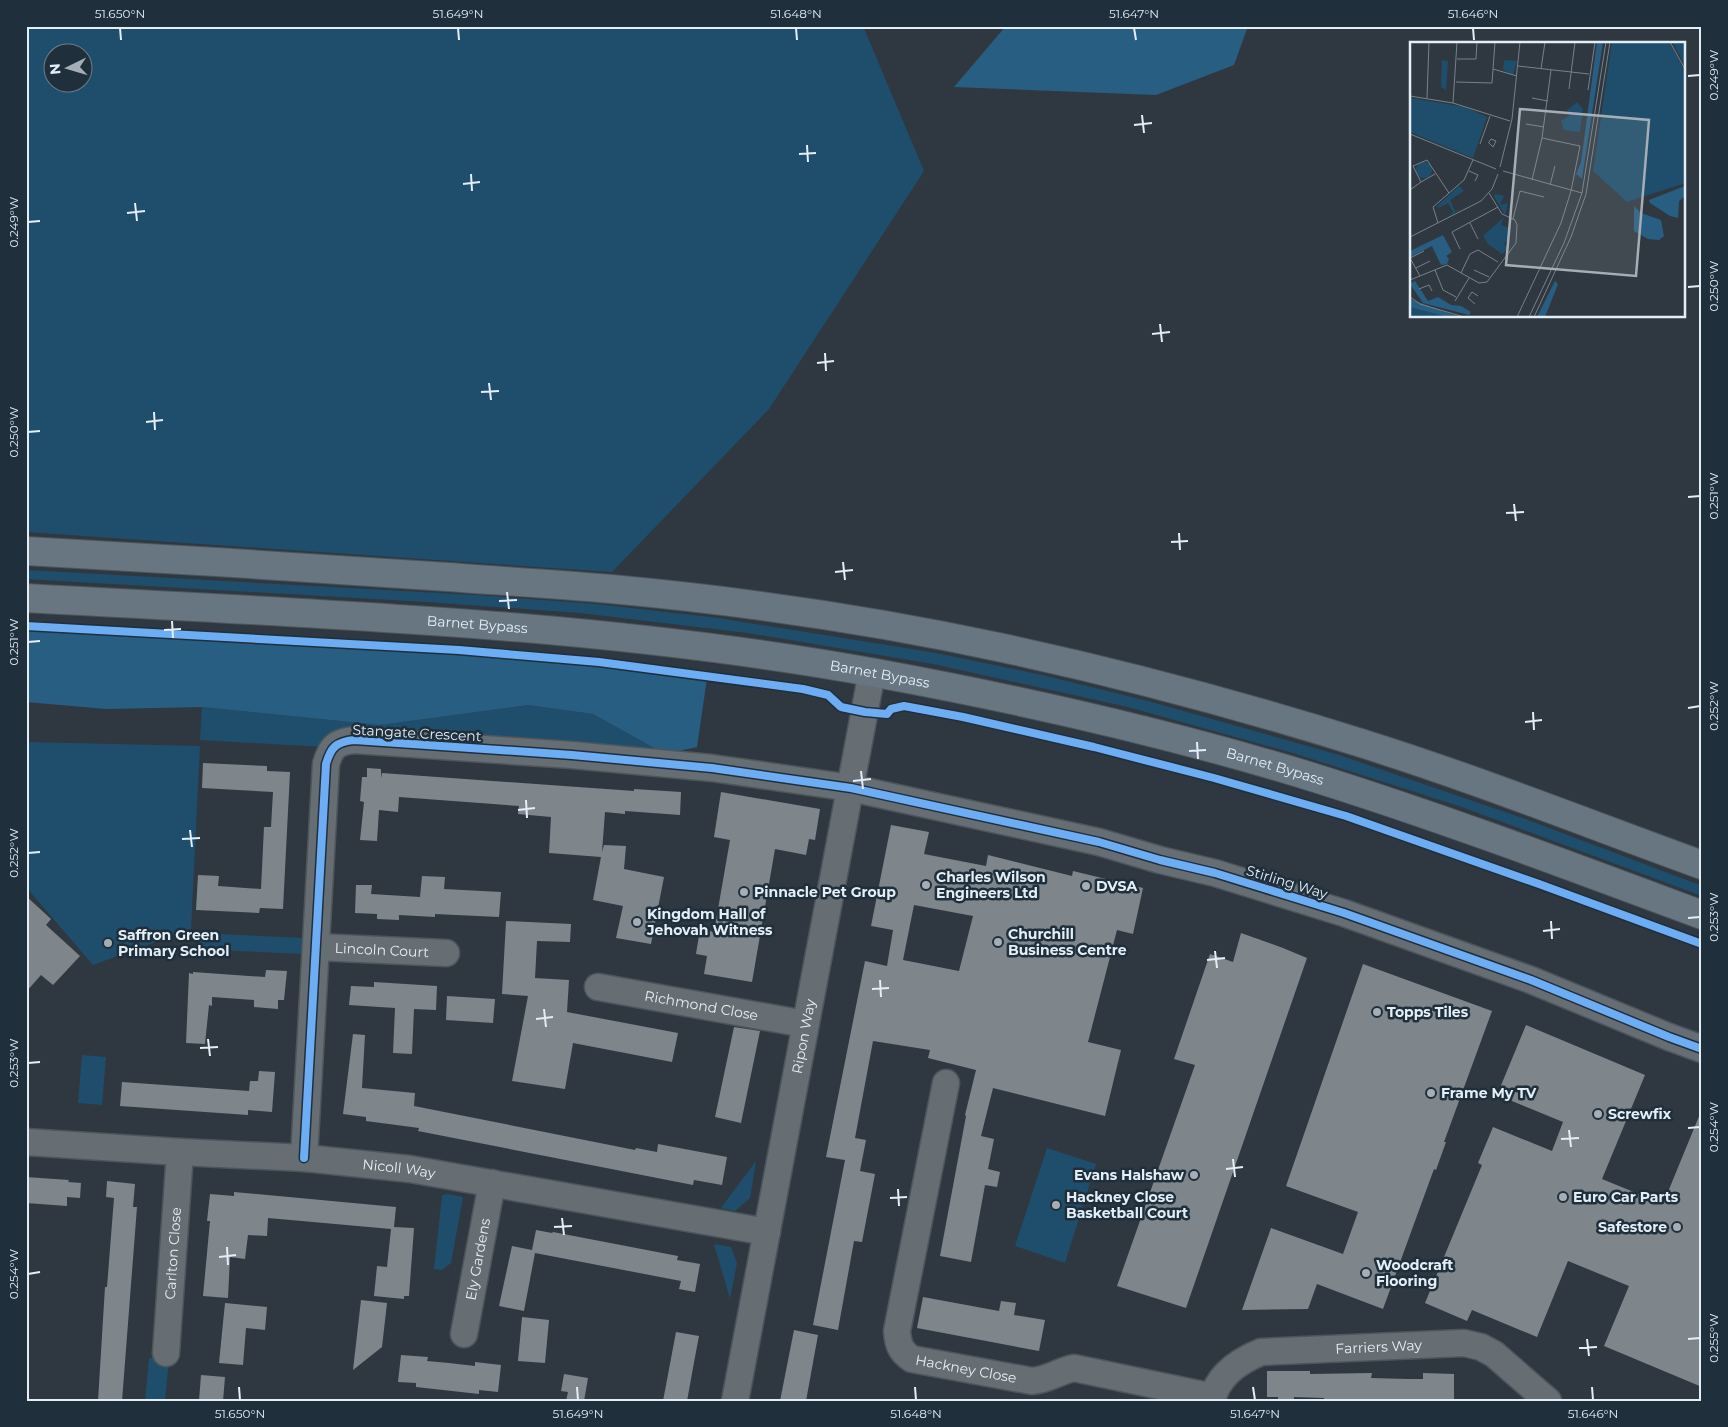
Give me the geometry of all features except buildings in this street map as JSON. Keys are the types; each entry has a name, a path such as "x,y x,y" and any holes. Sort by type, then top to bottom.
{"highway":[{"path":"26,551 255,563 610,588 738,602 878,624 1001,648 1147,682 1247,709 1364,744 1494,788 1702,865"},
{"name":"Barnet Bypass","path":"26,598 499,625 722,649 872,672 1011,700 1140,730 1275,767 1433,817 1702,915"}],"street":[{"name":"Ripon Way","path":"734,1401 872,672"},
{"name":"Stangate Crescent","path":"304,1158 326,764 330,752 335,746 344,741 354,740 572,755 712,768 851,788"},
{"name":"Stirling Way","path":"851,788 1099,842 1309,901 1531,980 1702,1049"},
{"name":"Lincoln Court","path":"317,947 446,953"},
{"name":"Richmond Close","path":"598,987 805,1024"},
{"name":"Hackney Close","path":"946,1083 897,1331 898,1343 903,1353 912,1359 1032,1381 1042,1380 1062,1370 1074,1368 1212,1399"},
{"name":"Nicoll Way","path":"26,1142 304,1158 410,1169 767,1232"},
{"name":"Carlton Close","path":"166,1353 180,1152"},
{"name":"Ely Gardens","path":"464,1334 492,1183"},
{"name":"Farriers Way","path":"1212,1399 1223,1378 1232,1368 1247,1358 1261,1352 1464,1343 1480,1347 1494,1354 1548,1401"}],"shaded area":[{"path":"26,26 863,26 924,171 769,409 612,572 26,532"},
{"path":"1006,26 1248,26 1234,65 1156,95 954,87"},
{"path":"26,570 475,595 596,604 718,618 936,653 1042,675 1148,701 1339,755 1528,820 1702,886 1702,896 1462,807 1293,753 1128,707 933,664 748,633 580,613 427,602 26,579"},
{"path":"26,630 452,654 707,678 697,747 665,754 593,714 528,705 380,725 202,707 106,709 26,702"},
{"path":"528,705 593,714 665,754 324,747 200,740 202,707 380,725"},
{"path":"26,742 200,746 191,929 93,965 26,887"},
{"path":"199,933 303,938 302,954 198,949"},
{"path":"82,1055 106,1057 102,1105 78,1103"},
{"name":"Hackney Close Basketball Court","path":"1047,1148 1096,1164 1065,1263 1015,1246"},
{"path":"756,1161 750,1198 735,1211 721,1208"},
{"path":"442,1195 463,1197 451,1263 442,1270 434,1269"},
{"path":"714,1244 731,1247 737,1263 730,1299"},
{"path":"149,1358 169,1359 165,1401 145,1401"}],"cycle path":[{"path":"26,626 459,650 599,662 803,689 828,695 841,707 865,712 887,714 891,709 904,706 963,717 1094,747 1214,778 1346,816 1702,944"},
{"path":"304,1158 326,764 335,746 354,740 572,755 712,768 851,788 1099,842 1160,860 1215,873 1344,913 1531,980 1702,1049"}],"place":[{"name":"Charles Wilson Engineers Ltd","path":"926,885"},
{"name":"DVSA","path":"1086,886"},
{"name":"Pinnacle Pet Group","path":"744,892"},
{"name":"Kingdom Hall of Jehovah Witness","path":"637,922"},
{"name":"Churchill Business Centre","path":"998,942"},
{"name":"Saffron Green Primary School","path":"108,943"},
{"name":"Topps Tiles","path":"1377,1012"},
{"name":"Frame My TV","path":"1431,1093"},
{"name":"Screwfix","path":"1598,1114"},
{"name":"Evans Halshaw","path":"1194,1175"},
{"name":"Euro Car Parts","path":"1563,1197"},
{"name":"Hackney Close Basketball Court","path":"1056,1205"},
{"name":"Safestore","path":"1677,1227"},
{"name":"Woodcraft Flooring","path":"1366,1273"}]}
